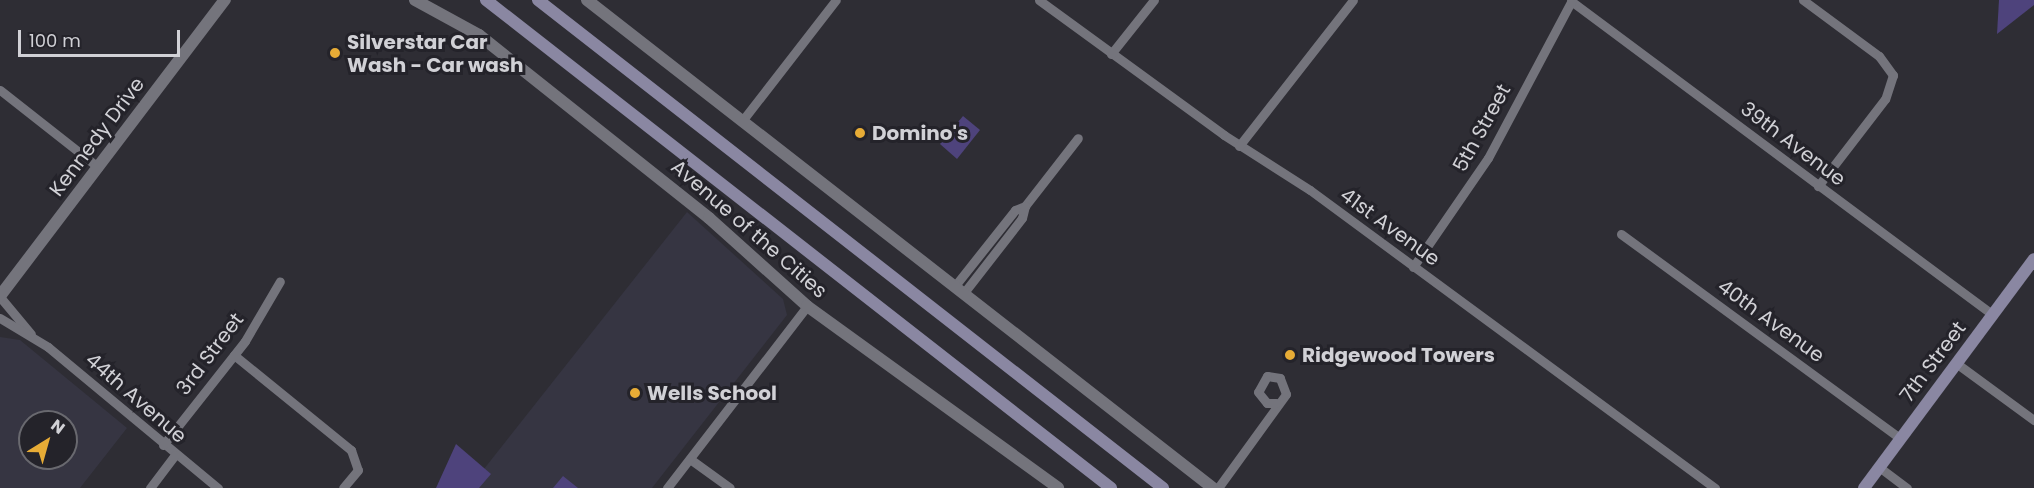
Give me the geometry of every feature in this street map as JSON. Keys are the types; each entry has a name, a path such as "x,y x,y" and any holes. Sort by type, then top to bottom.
{"main road":[{"name":"Avenue of the Cities","path":"486,0 1111,488"},
{"path":"540,0 1163,488"},
{"name":"7th Street","path":"1864,488 2034,259"}],"street":[{"name":"Kennedy Drive","path":"0,297 225,0"},
{"name":"Avenue of the Cities","path":"416,0 488,41 708,218 807,306 1058,488"},
{"path":"587,0 1213,488"},
{"path":"742,121 836,0"},
{"name":"41st Avenue","path":"1039,0 1239,146 1413,267 1715,488"},
{"path":"1111,54 1154,0"},
{"path":"1239,146 1353,0"},
{"path":"1803,0 1879,57 1893,75 1885,99 1818,186"},
{"name":"39th Avenue","path":"1572,1 1993,315"},
{"name":"5th Street","path":"1413,267 1488,158 1572,1"},
{"path":"0,90 98,167"},
{"path":"958,290 1016,210 1025,206 1078,138"},
{"name":"40th Avenue","path":"1621,234 1900,438"},
{"name":"3rd Street","path":"163,445 234,355 280,281"},
{"name":"44th Avenue","path":"0,297 31,334 175,455 218,488"},
{"path":"668,488 807,306"},
{"name":"44th Avenue","path":"0,318 31,334"},
{"path":"234,355 351,450 358,462 355,478 343,488"},
{"path":"1956,363 2034,420"},
{"path":"1218,488 1276,403"},
{"path":"150,488 175,455"},
{"path":"690,459 730,488"},
{"path":"1879,467 1907,488"}],"shaded area":[{"path":"1999,0 2034,0 2034,5 1997,34"},
{"path":"963,116 980,130 957,159 940,144"},
{"name":"Wells School","path":"687,212 783,299 787,315 652,488 469,488"},
{"path":"0,337 20,340 127,428 80,488 0,488"},
{"path":"456,444 491,474 479,488 436,488"},
{"path":"563,476 578,488 553,488"}],"place":[{"name":"Silverstar Car Wash - Car wash","path":"335,53"},
{"name":"Domino's","path":"860,133"},
{"name":"Ridgewood Towers","path":"1290,355"},
{"name":"Wells School","path":"635,393"}]}
